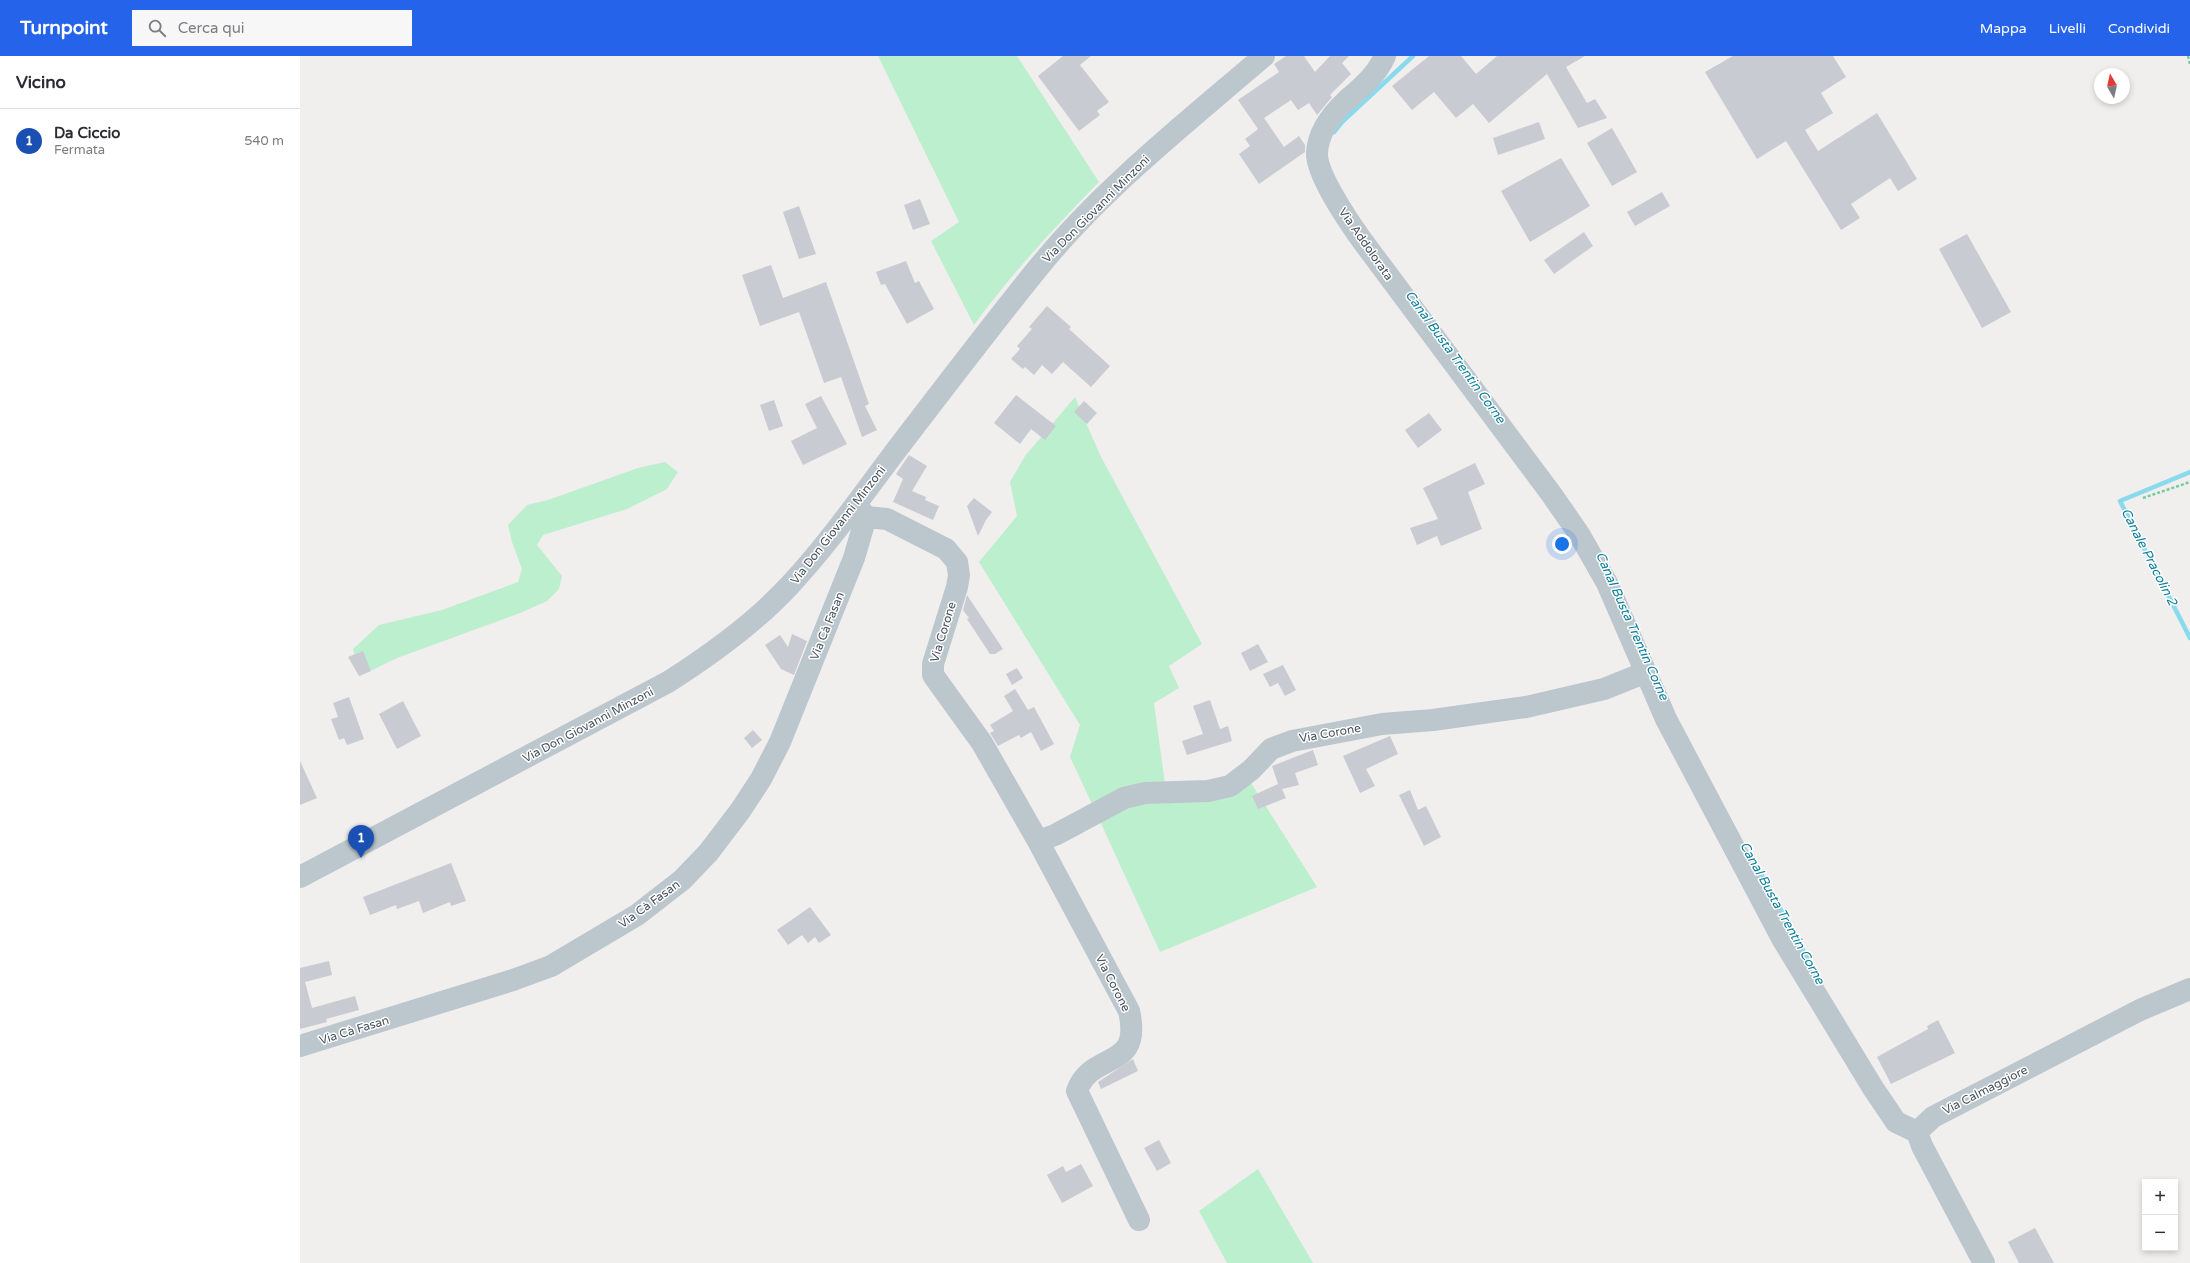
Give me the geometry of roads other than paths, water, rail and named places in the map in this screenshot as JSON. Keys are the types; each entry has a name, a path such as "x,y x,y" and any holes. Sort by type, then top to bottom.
{"street":[{"name":"Via Don Giovanni Minzoni","path":"306,873 636,700 698,664 760,614 789,586 861,510 984,336 1040,266 1071,231 1136,167 1264,56"},
{"name":"Via Addolorata","path":"1385,56 1370,80 1345,102 1324,127 1317,154 1324,177 1340,208 1361,239 1552,495 1579,534 1607,583 1624,620 1644,674 1668,724 1783,940 1872,1088 1896,1122 1917,1132"},
{"name":"Via Corone","path":"861,510 887,519 946,549 957,562 960,575 933,664 933,675 982,743 1038,841 1129,1011 1132,1024 1130,1039 1126,1051 1091,1070 1081,1079 1077,1091 1139,1220"},
{"name":"Via Cà Fasan","path":"300,1046 506,982 551,966 637,915 682,880 708,853 740,811 761,779 780,742 854,558 861,510"},
{"name":"Via Corone","path":"1038,841 1055,835 1124,798 1145,793 1208,791 1230,786 1251,770 1271,748 1292,741 1382,724 1433,720 1526,707 1604,689 1644,674"},
{"name":"Via Calmaggiore","path":"1917,1132 1933,1117 2140,1010 2190,989"},
{"path":"1917,1132 1922,1146 1984,1263"}],"waterway":[{"name":"Canal Busta Trentin Corne","path":"1334,132 1342,122 1413,56"},
{"name":"Canale Pracolin 2","path":"2190,472 2120,501 2190,638"},
{"name":"Canal Busta Trentin Corne","path":"1754,861 1814,970"}],"place":[{"name":"Da Ciccio","path":"361,858"}]}
